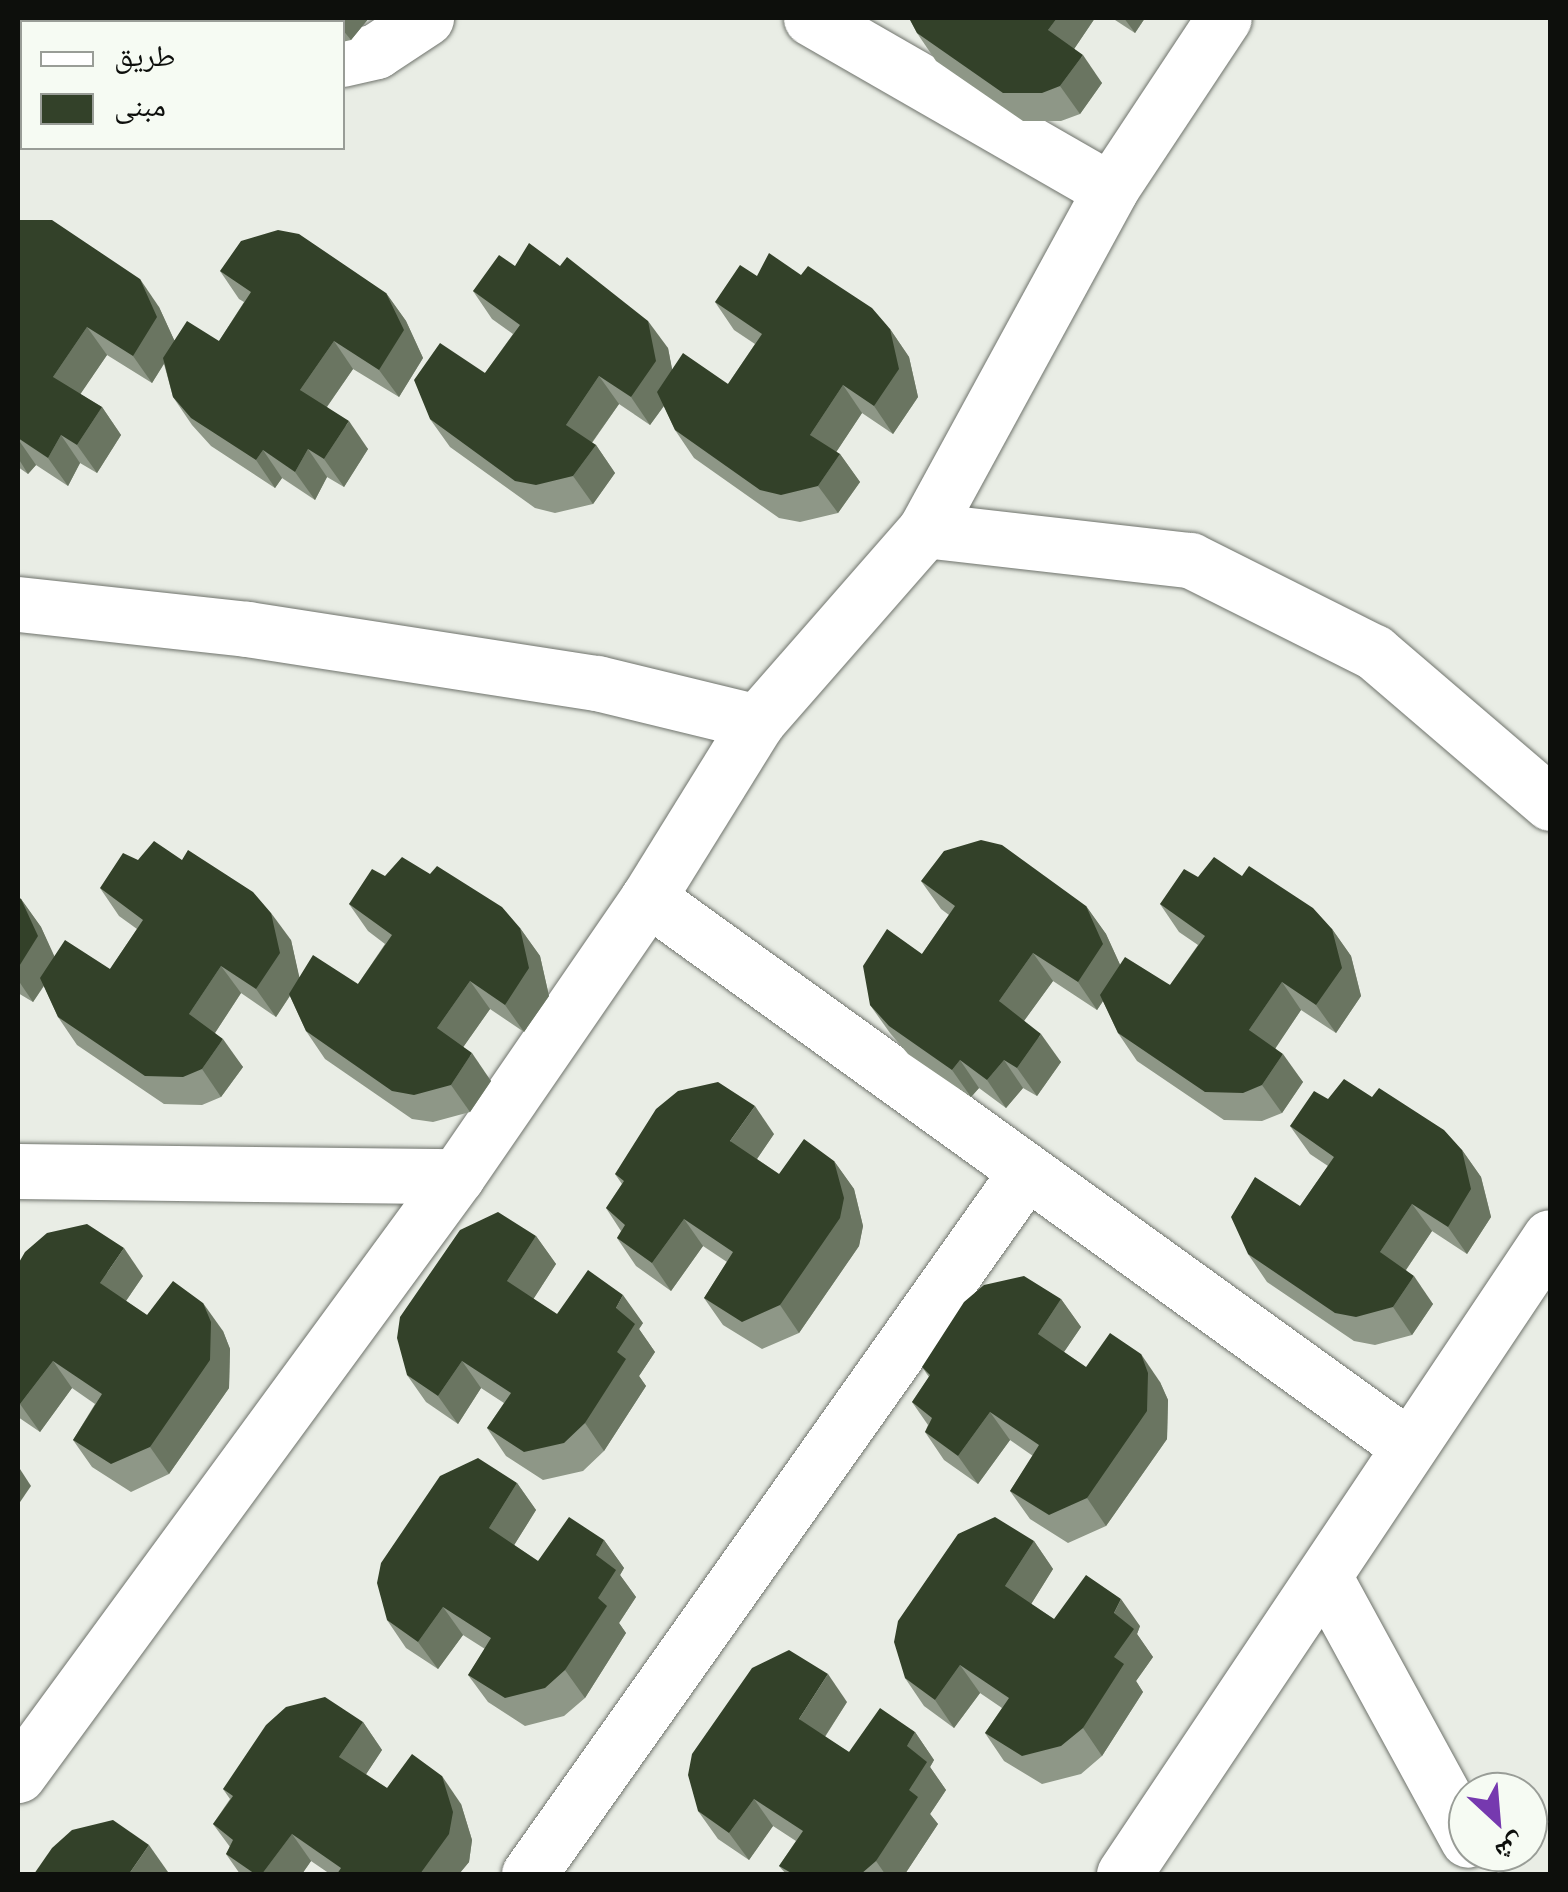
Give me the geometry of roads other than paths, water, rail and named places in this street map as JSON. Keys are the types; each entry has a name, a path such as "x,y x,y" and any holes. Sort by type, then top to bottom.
{"street":[{"path":"345,57 376,51 426,18"},
{"path":"810,18 1110,190"},
{"path":"18,1775 457,1176 648,898 757,722 925,530 1110,190 1224,18"},
{"path":"925,530 1190,560 1374,652 1550,803"},
{"path":"18,604 247,629 598,682 757,722"},
{"path":"648,898 1408,1446"},
{"path":"18,1171 457,1176"},
{"path":"529,1874 1026,1172"},
{"path":"1124,1874 1550,1237"},
{"path":"1324,1578 1448,1804"}]}
